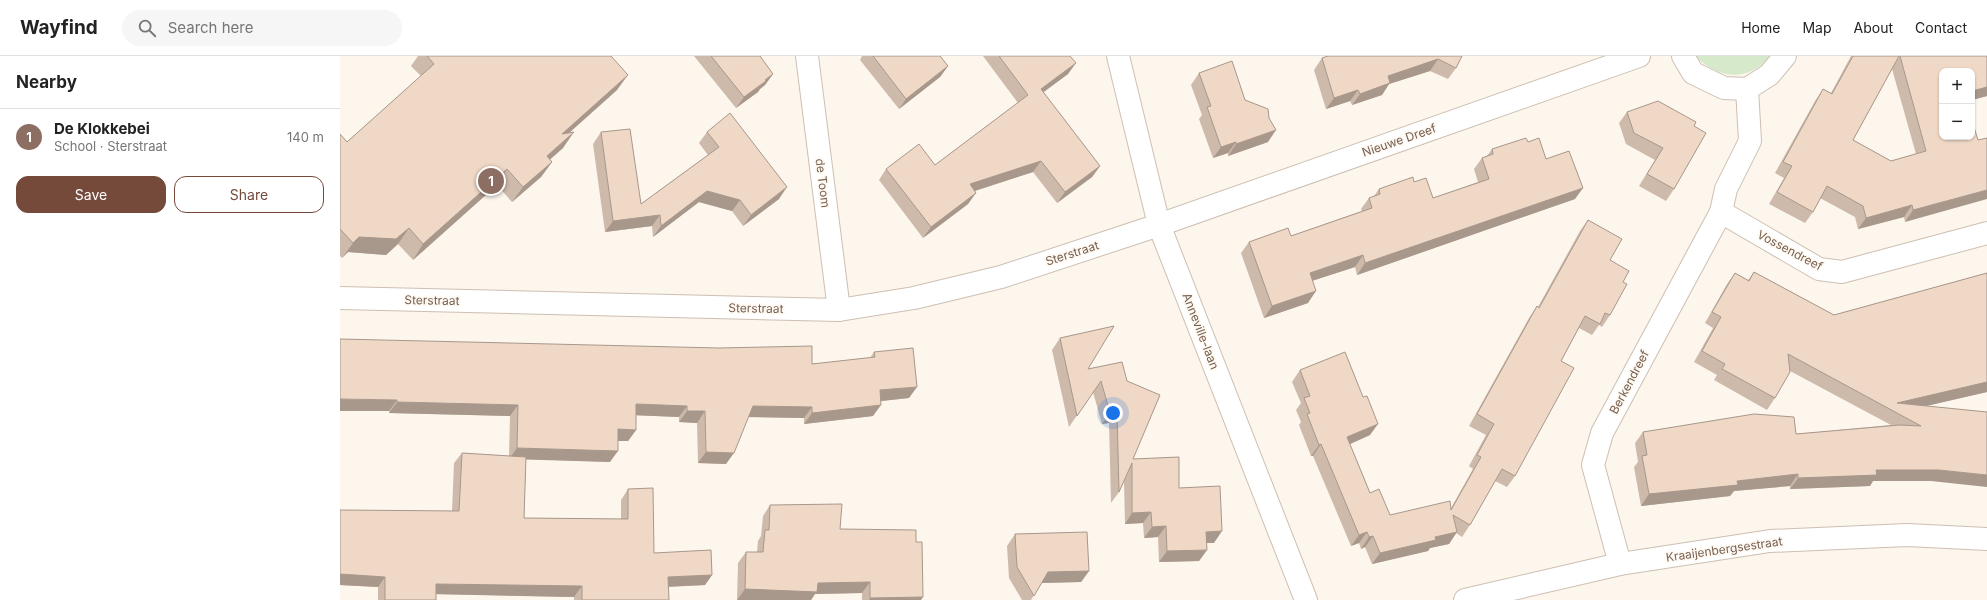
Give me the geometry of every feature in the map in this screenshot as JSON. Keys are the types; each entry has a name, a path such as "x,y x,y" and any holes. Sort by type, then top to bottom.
{"street":[{"name":"de Toom","path":"807,56 839,310"},
{"name":"Anneville-laan","path":"1118,56 1159,225 1306,600"},
{"name":"Nieuwe Dreef","path":"1159,225 1639,56"},
{"path":"1683,56 1693,73 1724,88 1747,89 1769,75 1784,56"},
{"path":"1721,212 1726,189 1750,140 1747,89"},
{"name":"Vossendreef","path":"1721,212 1819,269 1842,272 1987,233"},
{"name":"Berkendreef","path":"1620,564 1594,465 1602,433 1721,212"},
{"name":"Sterstraat","path":"340,298 839,310 914,298 1001,277 1159,225"},
{"name":"Kraaijenbergsestraat","path":"1464,600 1620,564 1770,542 1907,535 1987,539"}],"green space":[{"path":"1695,56 1770,56 1752,71 1733,75 1713,70"}],"building":[{"path":"427,56 611,56 628,75 562,134 574,132 547,156 552,162 523,187 507,169 423,244 409,228 396,239 359,237 353,243 340,229 340,134 347,142 434,64"},
{"path":"711,56 760,56 773,74 744,97"},
{"path":"873,56 940,56 948,66 906,99"},
{"path":"999,56 1070,56 1076,63 1041,89 1100,166 1065,192 1041,161 970,184 976,193 931,227 886,169 919,144 935,165 1028,95"},
{"path":"1328,56 1462,56 1456,68 1438,59 1388,76 1390,83 1360,94 1358,90 1334,98 1322,58"},
{"path":"1853,56 1899,56 1853,140 1891,161 1926,151 1900,56 1987,56 1987,87 1975,90 1975,68 1939,68 1939,140 1975,140 1975,130 1978,140 1987,138 1987,190 1913,210 1912,205 1866,218 1863,206 1827,186 1813,212 1777,192 1792,166 1783,162 1823,89 1832,94"},
{"path":"1232,61 1245,100 1268,109 1269,118 1276,130 1236,144 1236,142 1221,147 1207,107 1211,106 1199,73"},
{"path":"1658,101 1696,122 1694,126 1706,133 1674,189 1647,174 1663,148 1634,133 1627,112"},
{"path":"730,113 787,187 751,215 740,200 707,191 661,226 660,215 613,221 601,132 630,129 641,204 719,147 707,132"},
{"path":"1526,138 1528,142 1539,138 1546,159 1569,151 1583,188 1365,263 1363,255 1310,273 1316,291 1272,306 1249,242 1288,228 1291,236 1372,208 1369,198 1380,194 1379,189 1413,177 1414,182 1426,178 1433,198 1489,179 1482,158 1493,154 1492,149"},
{"path":"1588,220 1622,239 1610,260 1629,271 1623,282 1627,284 1610,315 1605,313 1600,324 1585,316 1561,361 1574,368 1515,476 1502,469 1470,525 1453,515 1457,532 1435,537 1436,540 1380,553 1373,536 1369,537 1367,532 1359,535 1321,444 1319,445 1307,414 1310,413 1304,398 1310,396 1300,370 1345,352 1363,397 1367,396 1378,424 1347,437 1370,493 1379,489 1390,515 1450,501 1451,510 1481,457 1477,455 1494,424 1477,414 1537,306 1539,308"},
{"path":"1754,272 1834,315 1987,273 1987,382 1897,403 1987,412 1987,475 1939,470 1876,470 1877,475 1798,478 1798,474 1737,481 1738,485 1649,494 1642,456 1647,455 1643,432 1754,414 1794,417 1796,434 1900,425 1921,426 1788,354 1790,372 1775,398 1722,369 1725,364 1702,351 1721,317 1712,312 1735,273 1749,281"},
{"path":"1114,326 1088,369 1122,362 1127,381 1160,395 1133,459 1179,457 1179,488 1220,486 1222,531 1206,532 1207,550 1167,551 1166,526 1152,527 1151,512 1132,513 1132,463 1119,492 1117,411 1110,413 1101,381 1077,416 1060,338"},
{"path":"340,339 719,348 812,346 812,364 875,357 874,352 913,348 917,387 880,390 881,405 812,413 812,407 753,406 734,453 706,452 705,411 687,411 687,406 636,404 636,430 618,429 618,451 517,448 518,405 340,399"},
{"path":"462,453 526,457 524,518 628,519 628,489 653,488 654,553 711,550 712,575 668,577 669,600 582,600 582,586 436,584 436,600 385,600 385,577 340,574 340,510 459,511"},
{"path":"842,504 840,529 916,530 916,542 922,542 923,597 870,598 870,582 818,583 817,592 745,589 746,552 763,552 765,530 769,530 770,505"},
{"path":"1087,532 1089,571 1048,572 1034,596 1017,567 1015,534"}],"place":[{"name":"De Klokkebei","path":"491,181"}]}
